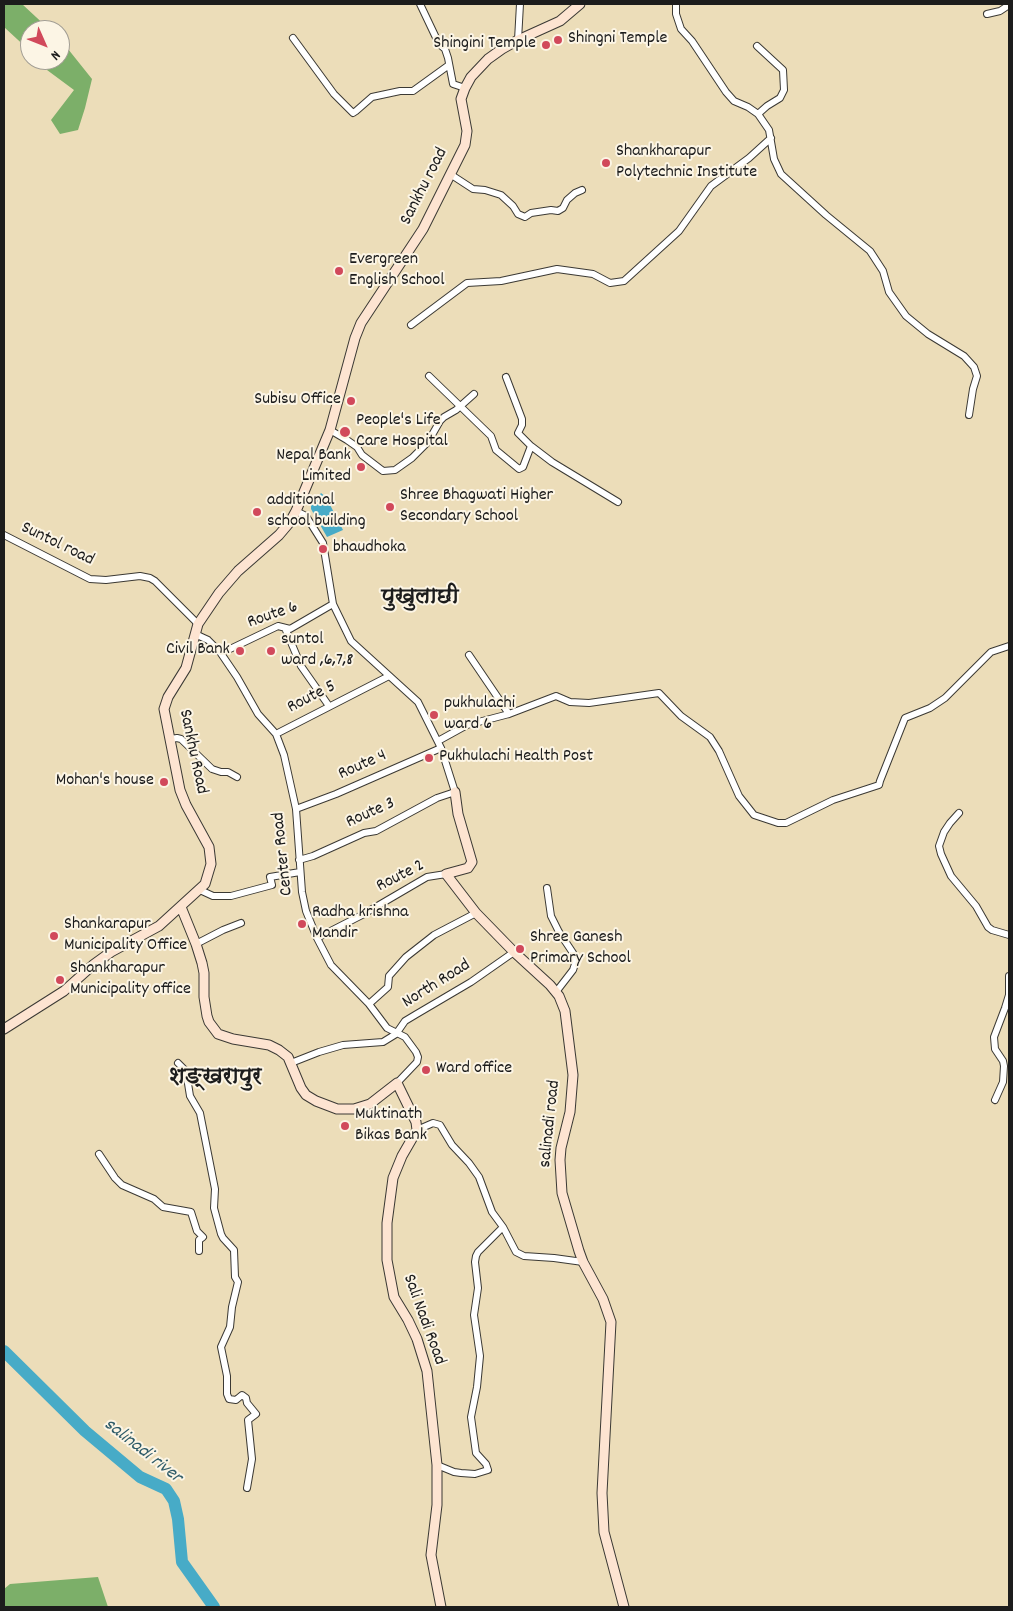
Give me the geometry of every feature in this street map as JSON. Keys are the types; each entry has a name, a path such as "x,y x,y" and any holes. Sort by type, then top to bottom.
{"main road":[{"path":"464,88 471,77 488,59 518,40 560,21 580,4"},
{"name":"Sankhu road","path":"198,624 219,593 238,571 279,535 296,511 330,430 355,338 361,324 423,229 467,140 461,100 464,88"},
{"name":"Sankhu Road","path":"181,907 200,890 209,876 211,855 207,842 186,805 180,790 164,709 168,698 186,668 198,624"},
{"path":"446,874 468,868 472,862 458,814 455,792"},
{"name":"salinadi road","path":"446,874 476,913 550,985 556,992 565,1011 573,1075 570,1112 561,1148 562,1193 583,1262 603,1300 611,1322 602,1493 604,1532 624,1607"},
{"path":"4,1029 64,991 111,952 159,926 181,907 196,944 204,973 204,998 207,1016 218,1034 224,1037 258,1042 275,1047 291,1063 301,1088 306,1095 337,1110 354,1109 370,1104 398,1083 416,1122 417,1130"},
{"name":"Sali Nadi Road","path":"417,1130 399,1161 393,1178 387,1223 387,1260 394,1297 408,1320 425,1362 437,1465 437,1505 431,1554 441,1607"}],"street":[{"path":"420,4 439,44 445,49 453,84 464,88"},
{"path":"518,40 520,4"},
{"path":"676,4 676,14 681,29 692,41 726,92 734,100 758,114 770,130 774,159 781,174 815,206 870,252 883,271 892,297 906,316 928,334 964,356 974,367 977,376 969,415"},
{"path":"987,14 1000,11 1009,6"},
{"path":"293,38 334,94 353,113 372,97 413,90 449,65"},
{"path":"757,46 783,70 784,90 780,98 758,114"},
{"path":"411,325 466,283 501,280 557,269 593,274 610,283 624,281 679,231 711,186 749,158 771,138"},
{"path":"450,174 473,190 485,190 501,195 514,206 518,214 525,217 530,213 558,211 563,208 567,200 582,190"},
{"path":"429,376 491,436 496,450 519,469 523,467 531,446"},
{"path":"506,377 522,419 522,425 518,433 552,462 618,502"},
{"path":"330,430 357,447 362,455 378,468 389,472 412,458 428,442 440,421 474,394"},
{"path":"296,511 306,516 323,543 333,604 351,641 418,702 438,740 455,792"},
{"name":"Suntol road","path":"4,535 90,579 106,580 140,576 150,578 198,624"},
{"name":"Route 6","path":"220,652 278,626 290,629 333,604"},
{"path":"284,628 301,666 329,706"},
{"name":"Center Road","path":"195,634 208,640 220,652 258,714 276,734 284,755 296,809 300,872 306,911 317,938 336,971 369,1004 387,1028 408,1039 418,1058 417,1062 398,1083"},
{"path":"438,740 467,725 510,714 556,696 570,702 589,703 659,693 681,716 710,737 719,751 739,796 754,815 778,823 786,822 833,800 879,785 905,718 930,708 945,698 991,652 1009,646"},
{"path":"469,655 510,714"},
{"name":"Route 5","path":"276,734 389,676"},
{"path":"170,739 182,739 212,769 228,772 237,777"},
{"name":"Route 4","path":"296,809 336,794 441,748"},
{"name":"Route 3","path":"299,860 313,856 364,833 376,831 437,798 455,792"},
{"path":"959,813 944,832 939,846 941,854 951,876 976,906 988,927 1009,935"},
{"path":"200,890 214,896 231,896 272,885 270,877 300,872"},
{"name":"Route 2","path":"317,938 362,915 427,877 446,874"},
{"path":"547,888 551,916 558,932 573,953 576,961 573,970 556,992"},
{"path":"369,1004 388,986 390,976 406,957 434,935 476,913"},
{"path":"196,944 222,930 241,923"},
{"name":"North Road","path":"291,1063 343,1045 383,1042 396,1034 410,1018 471,982 514,952"},
{"path":"995,1100 1003,1082 1004,1066 995,1049 994,1037 1006,1008 1009,976"},
{"path":"178,1063 186,1071 190,1096 200,1113 216,1189 214,1208 222,1238 234,1250 238,1282 232,1307 230,1327 221,1347 227,1376 227,1394 229,1399 236,1400 242,1395 256,1414 248,1420 252,1459 246,1488"},
{"path":"417,1130 433,1123 440,1125 452,1145 470,1164 479,1177 492,1212 503,1227 514,1249 520,1254 583,1262"},
{"path":"98,1154 122,1185 154,1199 163,1207 191,1212 197,1231 203,1237 199,1240 199,1251"},
{"path":"437,1465 461,1473 475,1474 488,1470 486,1464 476,1453 472,1417 480,1356 474,1315 478,1288 475,1262 478,1252 503,1227"}],"green space":[{"path":"4,4 22,4 39,20 20,20 20,42 4,27"},
{"path":"70,52 92,79 78,130 60,134 51,120 74,90 47,70 70,70"},
{"path":"98,1577 108,1607 4,1607 4,1589 10,1584"}],"water":[{"path":"321,493 326,497 343,530 327,537 311,509 311,505"}],"waterway":[{"name":"salinadi river","path":"4,1351 85,1431 140,1477 166,1489 174,1501 178,1519 182,1562 214,1607"}],"place":[{"name":"Shingni Temple","path":"558,40"},
{"name":"Shingini Temple","path":"546,45"},
{"name":"Shankharapur Polytechnic Institute","path":"606,163"},
{"name":"Evergreen English School","path":"339,271"},
{"name":"Subisu Office","path":"351,401"},
{"name":"People's Life Care Hospital","path":"345,432"},
{"name":"Nepal Bank Limited","path":"361,467"},
{"name":"Shree Bhagwati Higher Secondary School","path":"390,507"},
{"name":"additional school building","path":"257,512"},
{"name":"bhaudhoka","path":"323,549"},
{"name":"Civil Bank","path":"240,651"},
{"name":"suntol ward ,6,7,8","path":"271,651"},
{"name":"pukhulachi ward 6","path":"434,715"},
{"name":"Pukhulachi Health Post","path":"429,758"},
{"name":"Mohan's house","path":"164,782"},
{"name":"Radha krishna Mandir","path":"302,924"},
{"name":"Shankarapur Municipality Office","path":"54,936"},
{"name":"Shree Ganesh Primary School","path":"520,949"},
{"name":"Shankharapur Municipality office","path":"60,980"},
{"name":"Ward office","path":"426,1070"},
{"name":"Muktinath Bikas Bank","path":"345,1126"}],"district":[{"name":"पुखुलाछी","path":"420,599"},
{"name":"शङ्खरापुर","path":"215,1079"}]}
